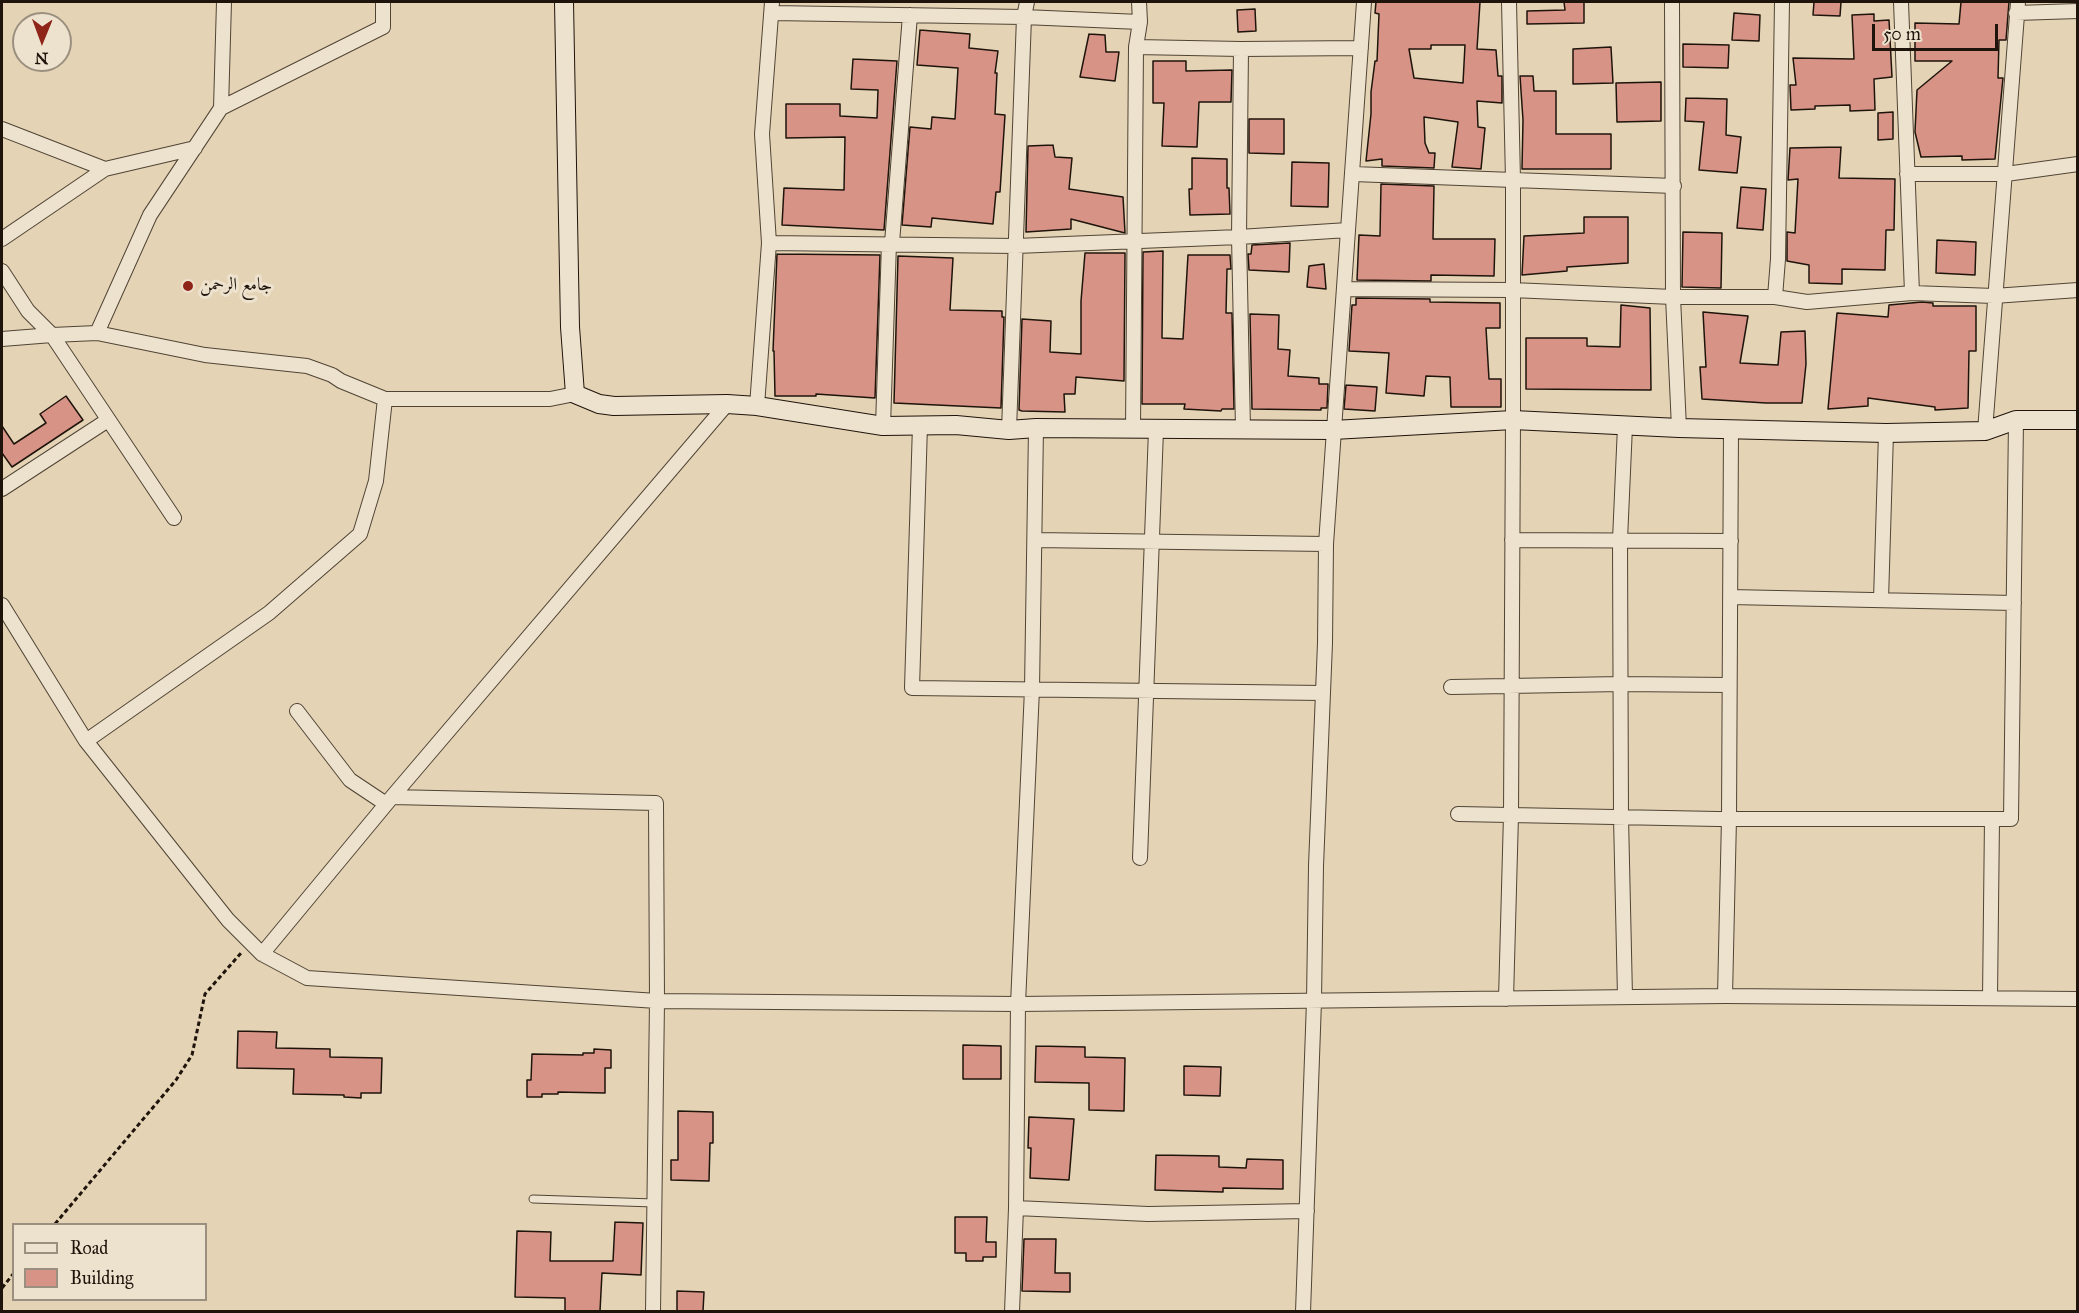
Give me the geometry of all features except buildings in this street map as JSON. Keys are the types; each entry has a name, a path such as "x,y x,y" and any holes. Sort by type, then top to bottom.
{"street":[{"path":"221,108 224,2"},
{"path":"97,333 150,215 221,108 383,27 383,2"},
{"path":"564,2 569,291 575,394"},
{"path":"1009,430 1024,17 1027,2"},
{"path":"1133,430 1136,47 1140,22 1139,2"},
{"path":"1303,1311 1326,543 1364,2"},
{"path":"1506,999 1511,815 1513,420 1513,180 1509,2"},
{"path":"1672,2 1673,297 1679,428"},
{"path":"1775,297 1778,248 1782,2"},
{"path":"1901,2 1912,293"},
{"path":"757,406 769,243 762,134 772,7 910,15 1140,22"},
{"path":"1985,431 2017,7 2078,11"},
{"path":"883,426 890,243 910,15"},
{"path":"1136,47 1360,48"},
{"path":"1241,49 1239,237 1243,429"},
{"path":"2,129 105,169"},
{"path":"2,239 105,169 195,148"},
{"path":"1907,174 2006,174 2078,164"},
{"path":"1353,174 1674,186"},
{"path":"769,243 1016,246 1348,230"},
{"path":"2,270 28,311 51,334 174,518"},
{"path":"1344,289 1512,290 1673,297 1775,297 1808,302 1912,293 1994,296 2078,290"},
{"path":"2,339 51,334 97,333 205,355 307,366 385,399 550,399 575,394 599,404 614,406 727,404 757,406 883,426 956,425 1009,430 1036,428 1333,430 1513,420 1679,428 1886,433 1985,431 2016,420 2078,420"},
{"path":"86,741 269,613 360,534 376,481 385,399"},
{"path":"262,954 389,800 727,404"},
{"path":"2,489 108,420"},
{"path":"1458,814 2011,819 2016,420"},
{"path":"920,425 912,688 1323,693"},
{"path":"1625,426 1620,540 1621,817 1625,997"},
{"path":"1011,1311 1016,1208 1018,1004 1032,689 1036,428"},
{"path":"1725,996 1729,818 1731,429"},
{"path":"1140,858 1156,430"},
{"path":"1881,600 1886,433"},
{"path":"1035,540 1326,543"},
{"path":"1512,540 1731,541"},
{"path":"1730,597 2014,603"},
{"path":"2,605 86,741 228,920 262,954 307,978 657,1001 1018,1004 1725,996 2078,999"},
{"path":"1451,687 1621,684 1730,686"},
{"path":"297,711 350,780 389,800 656,802 657,1001 652,1311"},
{"path":"1990,998 1992,819"},
{"path":"1016,1208 1148,1214 1306,1211"}],"lane":[{"path":"533,1199 654,1203"}],"path":[{"path":"56,1223 176,1080 192,1055 205,994 250,943"},
{"path":"2,1288 12,1276"}],"place":[{"name":"جامع الرحمن","path":"188,286"}]}
